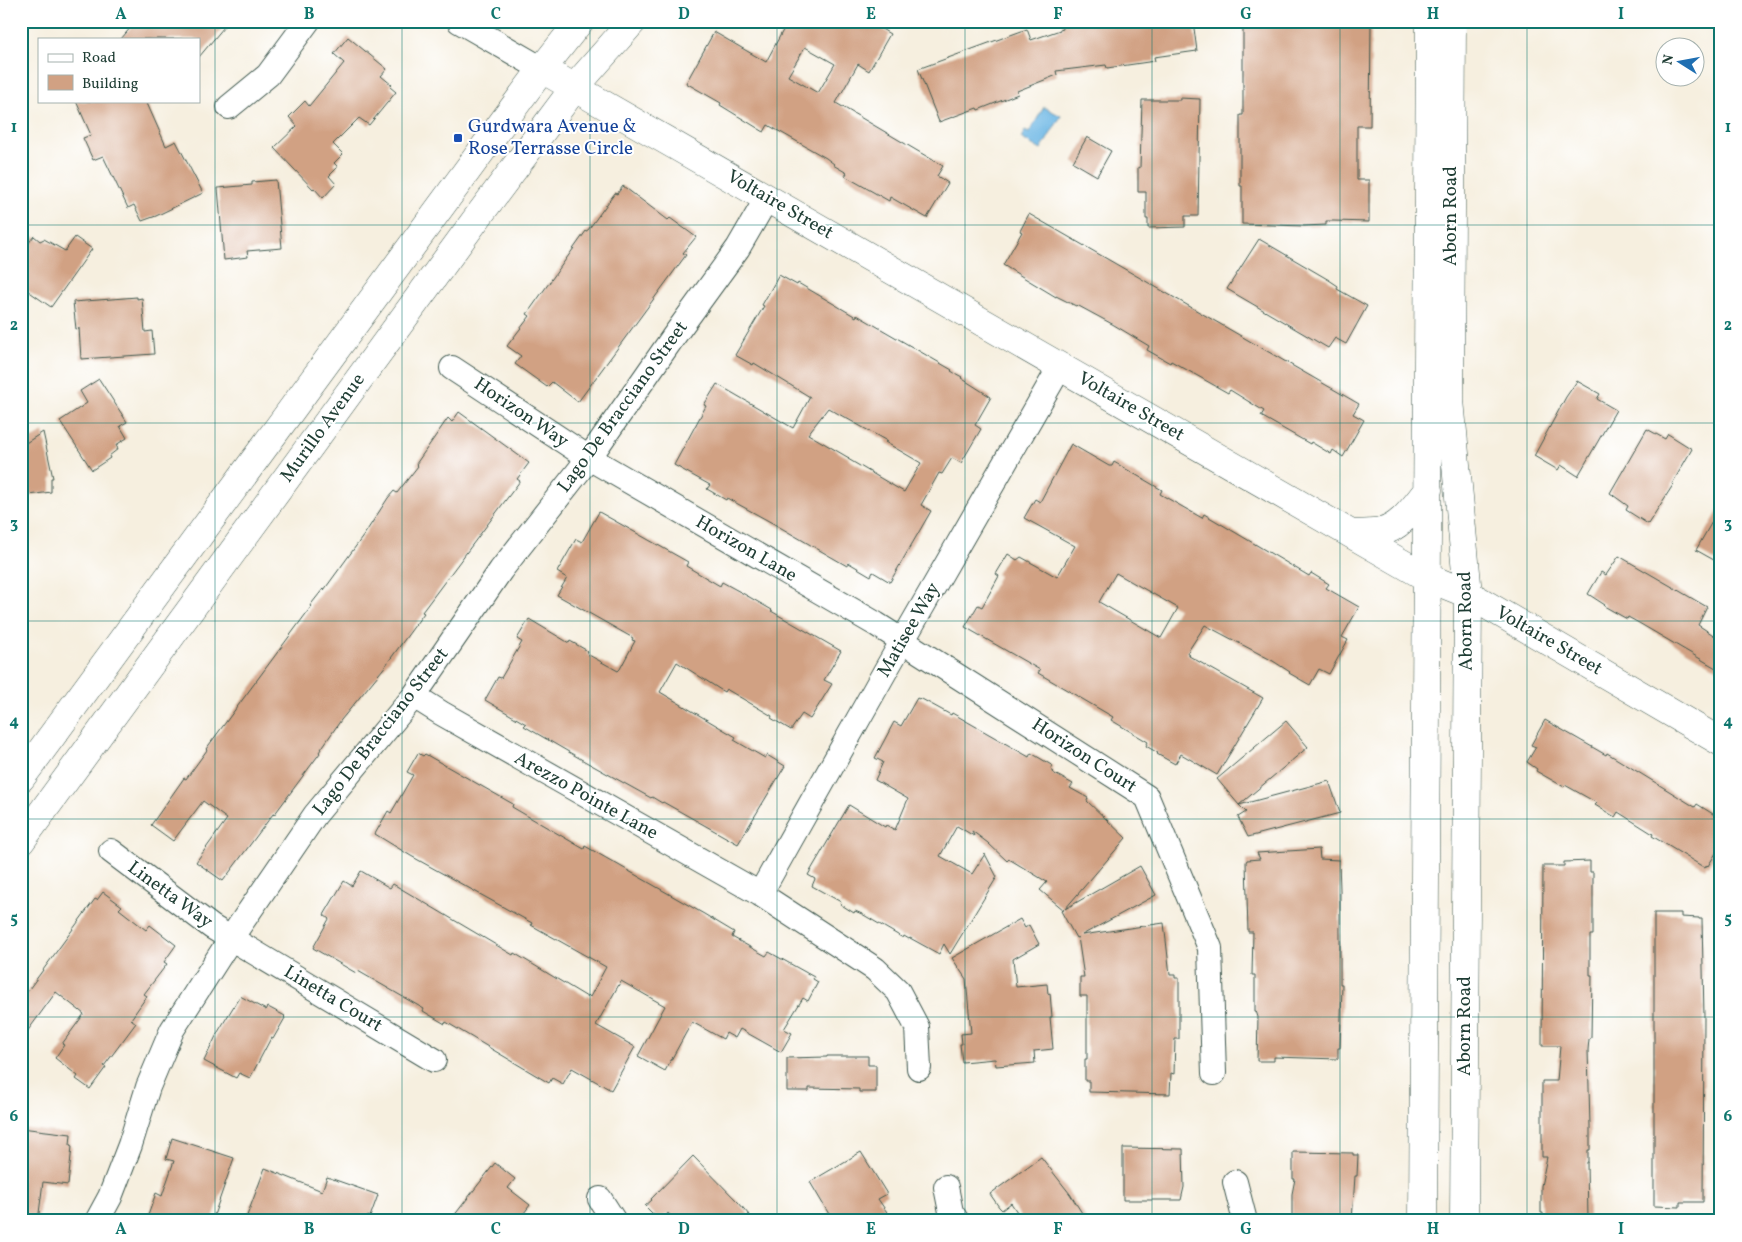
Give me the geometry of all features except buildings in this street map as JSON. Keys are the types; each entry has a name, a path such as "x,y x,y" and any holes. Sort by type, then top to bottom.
{"main road":[{"name":"Murillo Avenue","path":"21,778 542,69 580,21"},
{"name":"Murillo Avenue","path":"21,841 574,87 633,21"},
{"name":"Aborn Road","path":"1423,1221 1430,21"},
{"name":"Aborn Road","path":"1452,21 1450,400 1468,594 1464,1221"},
{"name":"Voltaire Street","path":"542,69 1426,577 1468,594 1721,742"},
{"path":"1353,534 1381,532 1391,528 1402,521 1428,490"}],"street":[{"path":"229,107 268,75 308,21"},
{"path":"460,21 542,69"},
{"name":"Lago De Bracciano Street","path":"97,1221 117,1180 148,1087 172,1030 231,938 315,815 414,696 501,570 589,458 738,248 767,198"},
{"name":"Matisee Way","path":"760,894 1060,367"},
{"name":"Horizon Way","path":"452,368 589,458"},
{"name":"Horizon Lane","path":"589,458 903,641"},
{"name":"Horizon Court","path":"903,641 1147,797 1210,948 1214,1073"},
{"name":"Arezzo Pointe Lane","path":"414,696 760,894 875,969 898,991 917,1027 919,1068"},
{"name":"Linetta Way","path":"111,851 212,927 231,938"},
{"name":"Linetta Court","path":"231,938 434,1060"},
{"path":"1235,1182 1245,1221"},
{"path":"946,1187 951,1212 957,1221"},
{"path":"600,1199 614,1221"}],"water":[{"path":"1044,107 1061,116 1041,150 1021,138 1025,131 1029,133"}],"place":[{"name":"Gurdwara Avenue & Rose Terrasse Circle","path":"458,138"}]}
